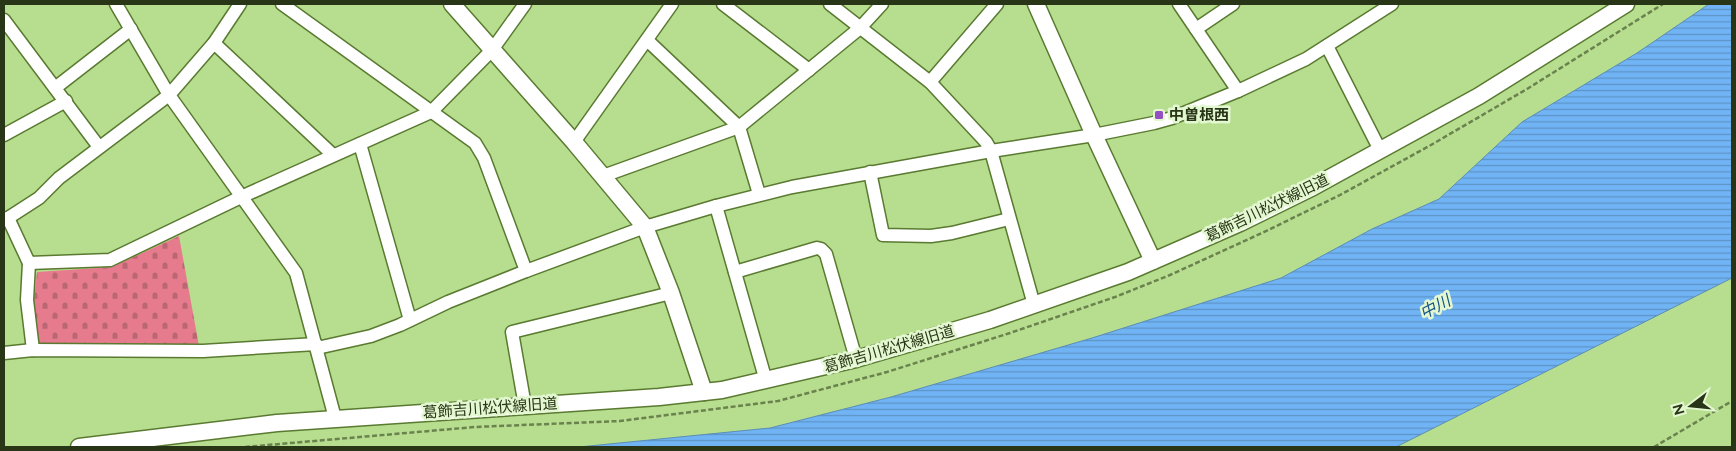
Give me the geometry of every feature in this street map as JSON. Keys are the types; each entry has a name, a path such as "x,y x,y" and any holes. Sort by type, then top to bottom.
{"street":[{"path":"116,4 169,95 296,273 334,418"},
{"path":"33,350 27,300 29,263 6,218 39,198 58,178 169,95 214,43 240,4"},
{"path":"282,4 475,143 484,158 526,271"},
{"path":"452,4 604,176 645,227 671,293 704,392"},
{"path":"29,263 110,260 241,197 431,112 492,50 525,4"},
{"path":"574,142 672,4"},
{"path":"723,4 809,70"},
{"path":"830,4 930,82 986,142 1034,305"},
{"path":"604,176 738,127 860,28 882,4"},
{"path":"930,82 998,4"},
{"path":"1036,4 1153,261"},
{"path":"1179,4 1238,91"},
{"path":"1196,30 1233,4"},
{"path":"4,353 33,350 203,351 316,346 371,336 448,302 645,227 759,194 870,172 1094,135 1172,118 1238,91 1306,59 1392,4"},
{"name":"葛飾吉川松伏線旧道","path":"79,447 277,423 659,397 722,390 856,359 990,320 1094,284 1153,261 1256,215 1313,187 1479,96 1626,4"},
{"path":"4,20 99,147"},
{"path":"56,88 131,28"},
{"path":"647,40 738,127 759,194"},
{"path":"214,43 333,155"},
{"path":"1327,46 1380,150"},
{"path":"4,135 66,101"},
{"path":"360,144 410,320"},
{"path":"870,172 883,236 931,236 1010,219"},
{"path":"716,206 766,380"},
{"path":"735,272 817,248 821,249 826,254 856,359"},
{"path":"525,406 512,332 671,293"}],"path":[{"path":"1133,284 1135,289"},
{"path":"245,447 474,427 620,422 778,401 887,372"},
{"path":"797,392 798,396"},
{"path":"1654,447 1732,401"}],"green space":[{"path":"179,236 199,346 37,345 34,300 37,272 112,267"}],"water":[{"name":"中川","path":"1709,4 1732,4 1732,278 1396,447 579,447 770,428 891,397 1092,338 1281,278 1372,229 1439,199 1522,122 1637,53"}],"place":[{"name":"中曽根西","path":"1159,115"}]}
